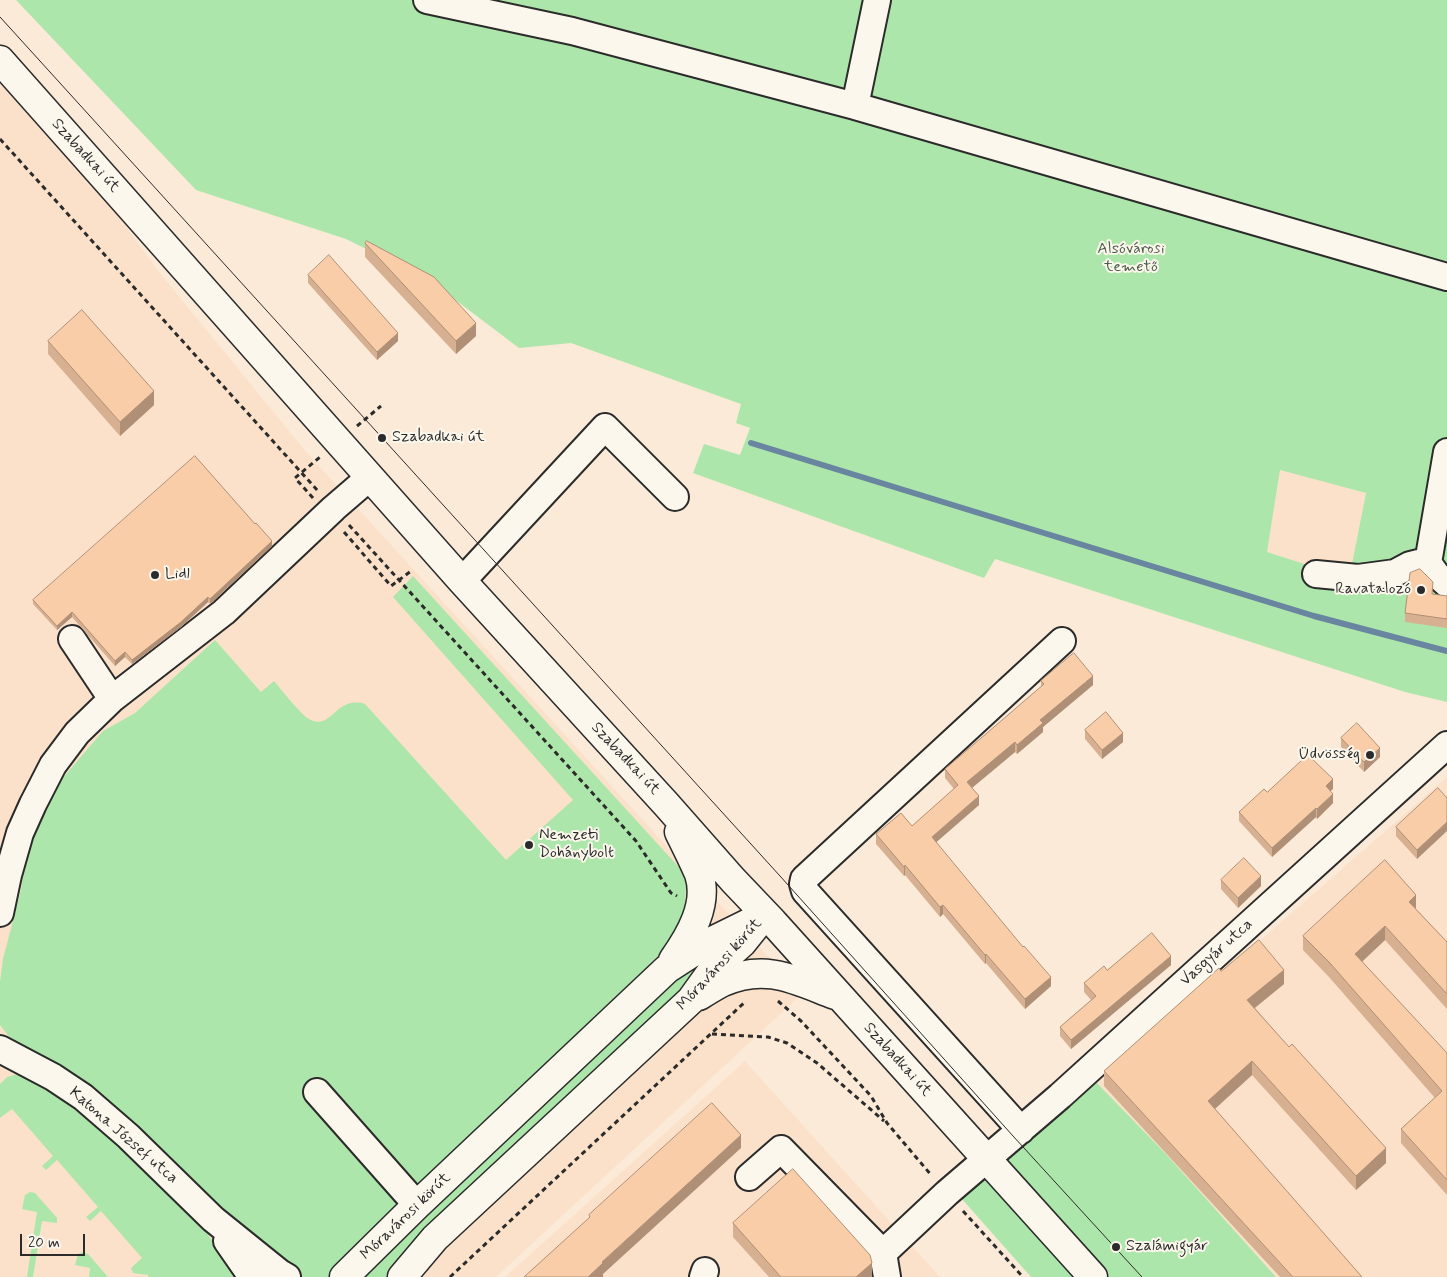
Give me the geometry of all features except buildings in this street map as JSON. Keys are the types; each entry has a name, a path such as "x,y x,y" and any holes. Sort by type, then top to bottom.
{"main road":[{"name":"Szabadkai út","path":"0,60 462,581 1093,1277"},
{"path":"666,804 699,876 701,900 691,932 667,969"},
{"name":"Móravárosi körút","path":"344,1277 417,1205 667,969 704,945 765,914"},
{"name":"Móravárosi körút","path":"402,1277 435,1238 692,1000 714,968 742,943 765,914"},
{"path":"692,1000 721,983 747,974 760,980 768,973 839,996"}],"street":[{"path":"427,0 572,31 855,106 1447,276"},
{"path":"855,106 877,0"},
{"path":"462,581 605,427 675,497"},
{"path":"1447,452 1428,563 1447,584"},
{"path":"0,913 20,833 53,766 77,733 112,699 224,612 334,508 370,477"},
{"path":"1316,574 1358,578 1395,573 1410,565 1428,563"},
{"path":"72,639 112,699"},
{"path":"1021,1130 805,891 803,884 804,879 1062,641"},
{"name":"Vasgyár utca","path":"885,1265 947,1193 1060,1096 1447,745"},
{"name":"Katona József utca","path":"0,1049 53,1077 84,1097 155,1162 213,1220 280,1273 288,1277"},
{"path":"317,1092 417,1205"},
{"path":"749,1177 781,1149 885,1265"},
{"name":"Katona József utca","path":"213,1220 252,1277"}],"path":[{"path":"0,139 302,473"},
{"path":"399,580 636,841 671,893 700,908"},
{"path":"450,1277 711,1034 760,980 870,1096 887,1123 1023,1277"},
{"path":"711,1034 768,1037 787,1043 817,1063 887,1123"}],"shaded area":[{"path":"0,79 107,200 159,272 307,453 802,994 496,1277 0,1277"},
{"path":"1280,470 1366,493 1351,570 1314,567 1267,552"},
{"path":"1447,777 1447,1277 1276,1277 1165,1153 1095,1081 1159,1029"},
{"path":"745,1061 940,1277 505,1277"}],"green space":[{"name":"Alsóvárosi temető","path":"16,0 1447,0 1447,702 1405,692 995,559 984,578 693,473 704,444 740,455 750,428 736,423 741,404 571,343 519,348 429,280 346,239 196,190","holes":["1280,470 1366,493 1351,569 1314,567 1267,552"]},
{"path":"413,576 687,876 684,913 671,943 344,1266 329,1277 301,1277 293,1273 14,1043 0,1025 0,982 3,959 21,890 27,848 61,780 103,731 135,713 215,640 261,692 274,681 305,717 309,719 317,722 323,721 347,704 365,704 506,860 573,800 393,597"},
{"path":"734,943 417,1241 387,1277 359,1277 408,1228 448,1195 701,957"},
{"path":"25,1072 68,1099 189,1209 239,1277 148,1277 148,1275 133,1273 131,1268 142,1258 101,1211 90,1221 86,1217 98,1207 57,1160 46,1170 42,1166 53,1156 12,1109 0,1118 0,1084 7,1077"},
{"path":"1095,1081 1165,1153 1276,1277 1031,1277 961,1198"},
{"path":"30,1192 35,1193 57,1218 57,1223 42,1221 33,1277 27,1277 37,1212 22,1209 25,1195"},
{"path":"82,1252 88,1254 108,1277 89,1277 90,1268 75,1265 78,1254"}],"waterway":[{"path":"751,443 1314,616 1447,651"}],"tram line":[{"path":"0,17 1142,1277"}],"place":[{"name":"Szabadkai út","path":"382,438"},
{"name":"Lidl","path":"155,575"},
{"name":"Ravatalozó","path":"1421,590"},
{"name":"Üdvösség","path":"1370,755"},
{"name":"Nemzeti Dohánybolt","path":"529,845"},
{"name":"Szalámigyár","path":"1116,1247"}]}
